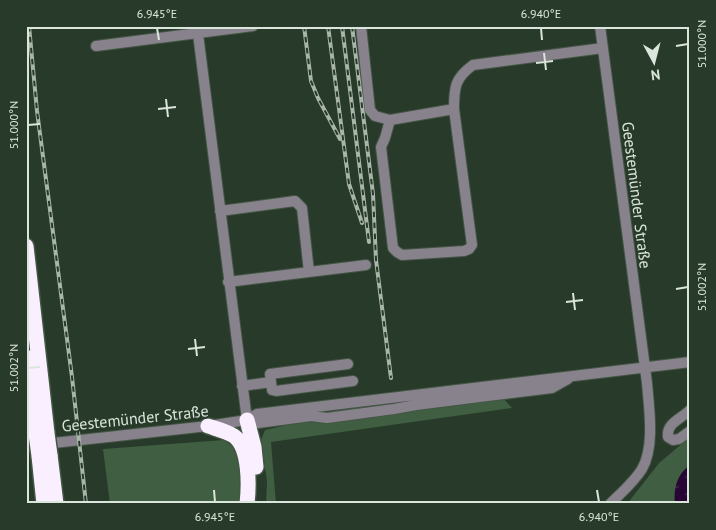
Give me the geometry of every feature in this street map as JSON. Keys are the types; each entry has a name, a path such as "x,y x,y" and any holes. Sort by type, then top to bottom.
{"highway":[{"path":"26,246 36,437"},
{"path":"26,357 36,437 44,456 49,500"},
{"path":"247,420 244,451 249,488 248,504"},
{"path":"247,420 254,447 259,491 258,504"},
{"path":"208,426 224,431 236,438 244,451"}],"street":[{"path":"96,46 197,30 253,26"},
{"path":"361,26 370,110 375,116 390,120 454,108"},
{"name":"Geestemünder Straße","path":"600,26 644,368"},
{"path":"197,30 247,420"},
{"path":"390,120 386,138 381,147 393,248 402,255 470,249 472,245 454,108 454,90 463,72 472,65 603,48"},
{"path":"220,211 295,201 302,208 309,272"},
{"path":"228,282 366,265"},
{"name":"Geestemünder Straße","path":"36,437 208,426 247,420 257,414 690,362"},
{"path":"348,364 270,374 272,390 353,381"},
{"path":"611,503 635,479 643,468 648,456 649,410 644,368"},
{"path":"242,386 271,382"},
{"path":"690,410 671,424 667,431 668,437 673,440 690,431"}],"green space":[{"path":"503,398 512,408 271,442 276,504 266,504 267,481 261,440 265,430 308,420"},
{"path":"690,437 690,504 627,504 659,463"},
{"path":"224,440 237,450 243,493 241,504 110,504 103,449"}],"water":[{"path":"690,465 690,504 675,504 677,482"}],"railway":[{"path":"29,26 37,111 72,377 86,504"},
{"path":"304,26 311,81 340,139"},
{"path":"328,26 349,184 362,223"},
{"path":"342,26 369,242"},
{"path":"352,26 373,194 376,260 391,378"}]}
